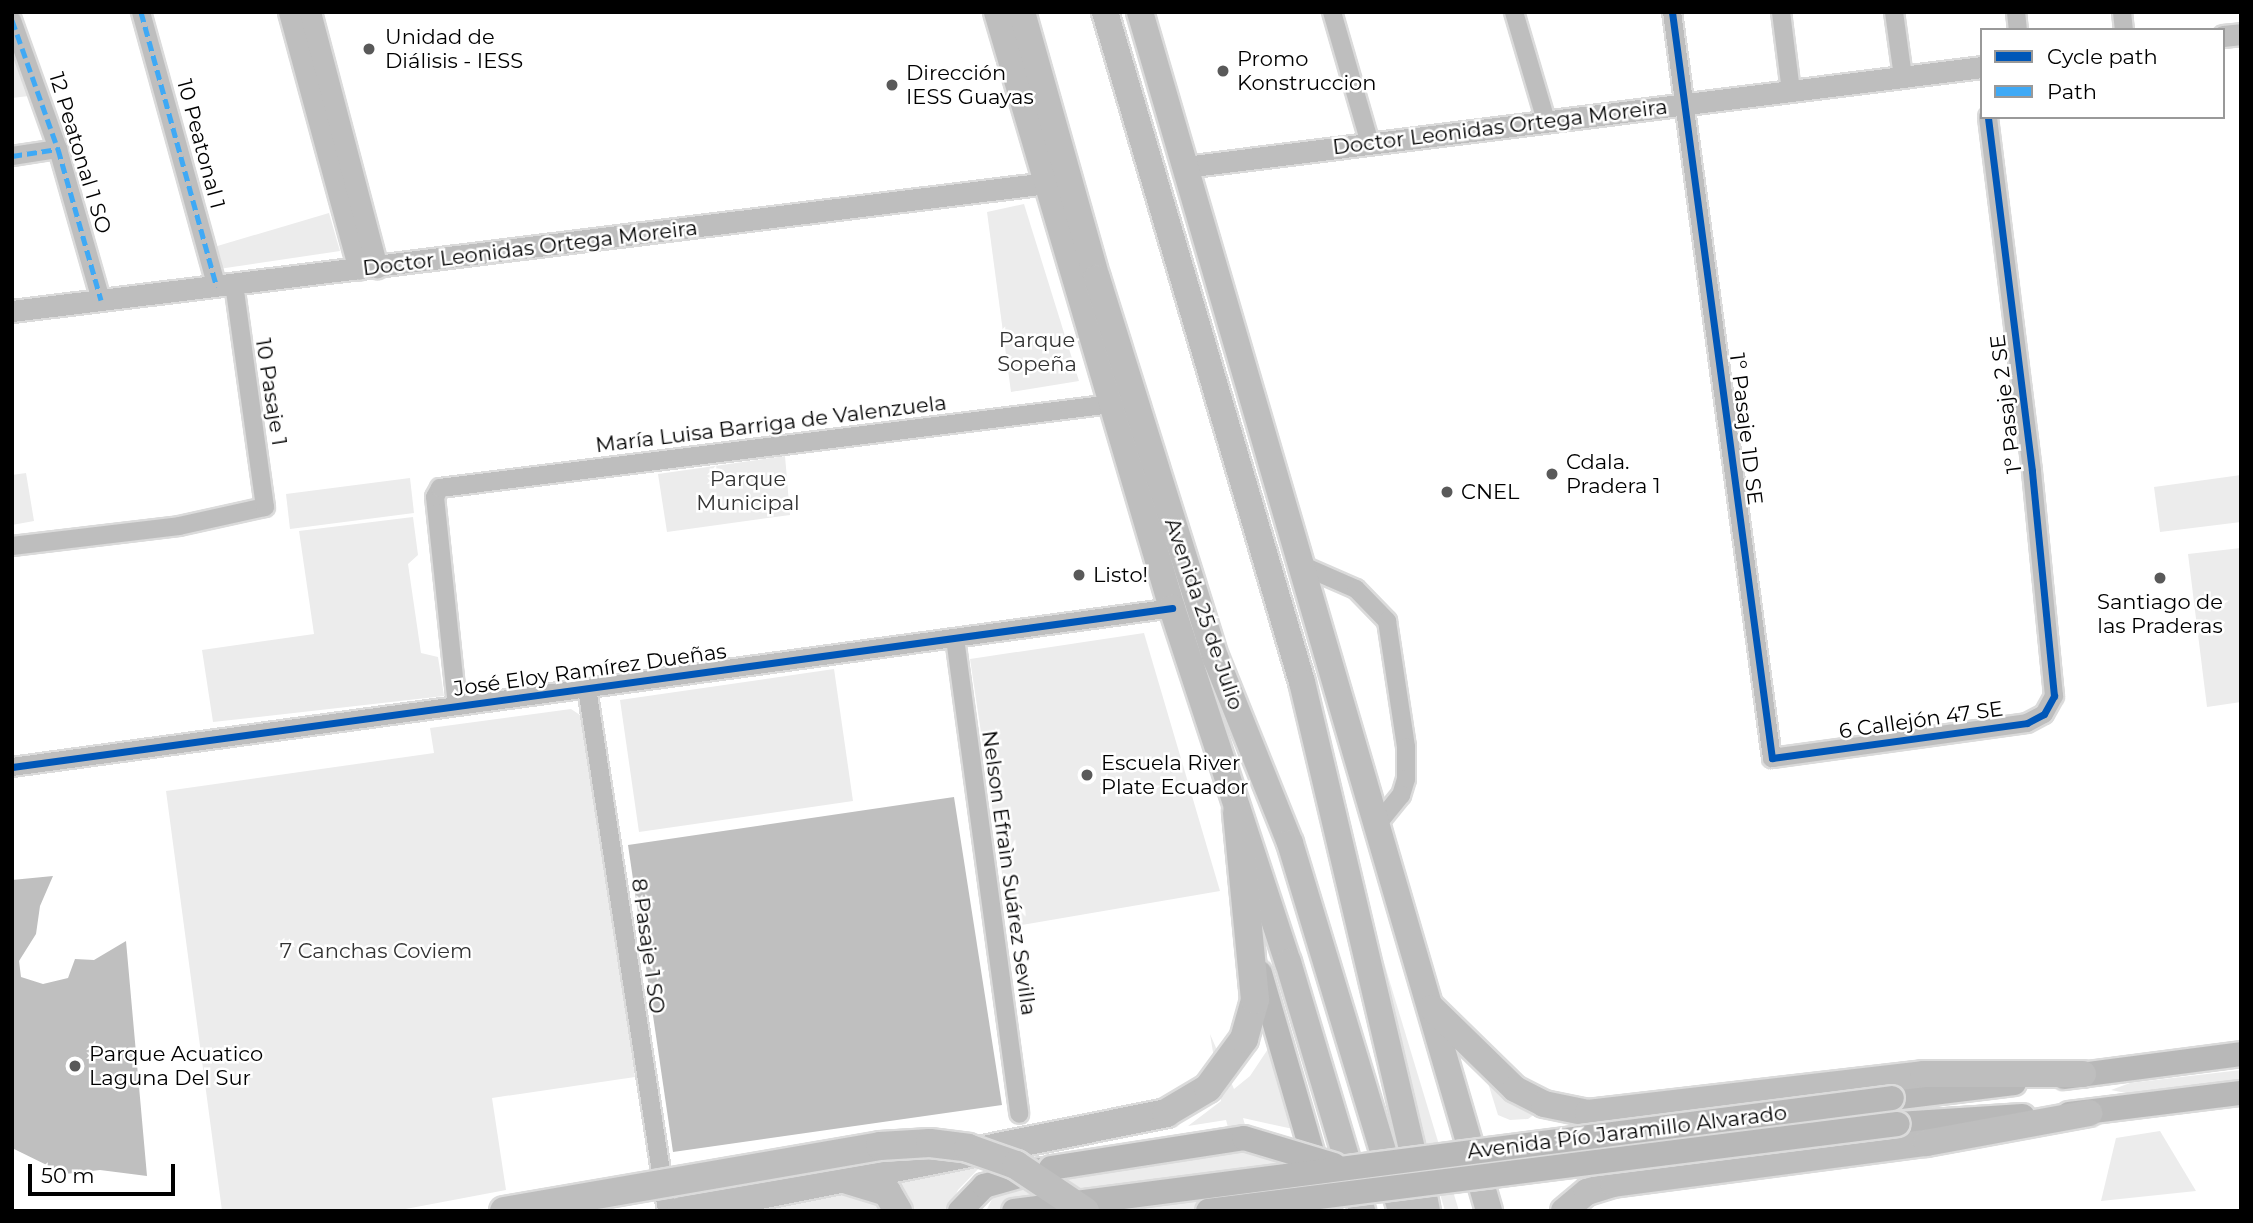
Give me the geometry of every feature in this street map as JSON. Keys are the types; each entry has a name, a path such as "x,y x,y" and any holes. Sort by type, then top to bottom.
{"highway":[{"path":"681,1211 1137,1120 1185,1104 1220,1076 1253,1020 1257,980 1242,888 1237,813"},
{"path":"503,1211 867,1149 930,1143 968,1148 1016,1165 1085,1211"},
{"path":"833,1179 875,1185 887,1192 898,1211"}],"main road":[{"name":"Avenida 25 de Julio","path":"996,12 1171,608 1288,962 1362,1211"},
{"name":"Avenida 25 de Julio","path":"1022,12 1097,278 1216,659 1290,843 1419,1207"},
{"name":"Avenida 25 de Julio","path":"1105,12 1302,682 1419,1207"},
{"path":"1140,12 1489,1211"},
{"path":"1216,659 1237,813"},
{"path":"1302,682 1376,826"},
{"path":"1253,946 1329,1211"},
{"path":"1429,1003 1515,1089 1544,1104 1588,1113 1923,1074 2083,1074"},
{"name":"Avenida Pío Jaramillo Alvarado","path":"1014,1211 2241,1054"},
{"name":"Avenida Pío Jaramillo Alvarado","path":"1212,1211 1898,1124 2089,1113 2241,1093"},
{"path":"1564,1211 1587,1192 1613,1184 1926,1143 2089,1113"},
{"path":"960,1211 984,1186 1051,1168 1244,1138 1326,1164 1355,1167"}],"street":[{"name":"10 Peatonal 1","path":"141,12 226,286"},
{"path":"289,12 368,268"},
{"path":"310,12 368,268"},
{"path":"1332,12 1370,144"},
{"path":"1514,12 1546,121"},
{"name":"1º Pasaje 1D SE","path":"1672,12 1772,758"},
{"path":"1781,12 1791,91"},
{"path":"1894,12 1903,77"},
{"name":"12 Peatonal 1 SO","path":"12,20 58,149 101,300"},
{"name":"Doctor Leonidas Ortega Moreira","path":"1185,167 1980,68"},
{"name":"1º Pasaje 2 SE","path":"1988,119 2055,688"},
{"path":"12,156 58,149"},
{"name":"Doctor Leonidas Ortega Moreira","path":"12,311 1047,183"},
{"name":"10 Pasaje 1","path":"12,546 179,526 265,507 226,286"},
{"name":"María Luisa Barriga de Valenzuela","path":"457,706 436,492 1112,404"},
{"path":"1301,565 1356,589 1387,621 1406,747 1406,779 1401,795 1376,826"},
{"name":"José Eloy Ramírez Dueñas","path":"12,767 1171,608"},
{"name":"Nelson Efraìn Suárez Sevilla","path":"955,638 1018,1114"},
{"name":"8 Pasaje 1 SO","path":"587,688 667,1211"},
{"name":"6 Callejón 47 SE","path":"1772,758 2027,723 2043,714 2055,688"}],"green space":[{"path":"12,24 29,96 12,98"},
{"name":"Parque Sopeña","path":"1024,204 1079,381 1011,392 987,212"},
{"path":"329,213 340,251 219,269 214,247"},
{"name":"Parque Municipal","path":"785,456 790,515 667,532 658,474"},
{"path":"26,473 34,521 12,525 12,475"},
{"path":"2241,475 2241,522 2160,532 2154,487"},
{"path":"410,478 414,513 290,529 286,494"},
{"path":"413,517 418,555 408,564 421,653 438,657 444,696 213,722 202,650 314,634 299,531"},
{"path":"2241,548 2241,702 2207,707 2188,554"},
{"name":"Escuela River Plate Ecuador","path":"1144,633 1220,891 1010,927 970,659"},
{"path":"834,669 853,801 639,832 620,700"},
{"name":"7 Canchas Coviem","path":"571,709 586,719 635,1077 492,1098 506,1190 395,1211 222,1211 166,791 434,753 430,728"},
{"path":"1382,956 1459,1211 1445,1211 1412,1098"},
{"path":"1210,1034 1234,1089 1250,1076 1268,1049 1293,1129 1243,1118 1253,1152 1300,1168 1318,1211 986,1211 993,1197 1008,1187 1234,1150 1226,1120 1188,1126 1221,1101"},
{"path":"2241,1070 2241,1081 2131,1094 2111,1090 2130,1083"},
{"path":"1488,1083 1539,1111 1528,1119 1510,1120 1498,1115"},
{"path":"2160,1131 2196,1191 2101,1201 2116,1138"},
{"path":"1008,1155 982,1165 958,1190 948,1211 913,1211 908,1195 891,1175"},
{"path":"837,1193 869,1197 883,1211 750,1211"}],"shaded area":[{"path":"954,797 1002,1105 673,1152 628,845"},
{"name":"Parque Acuatico Laguna Del Sur","path":"53,876 40,906 36,934 19,961 21,977 43,984 68,978 75,959 94,960 126,941 147,1176 100,1170 65,1174 12,1148 12,880"}],"marked path":[{"path":"141,12 217,287"},
{"path":"12,20 58,149 101,300"},
{"path":"12,156 58,149"}],"cycle path":[{"path":"1672,12 1772,758 2027,723 2044,714 2054,696 2032,471 1988,119"},
{"path":"12,767 1172,608"}],"place":[{"name":"Unidad de Diálisis - IESS","path":"369,49"},
{"name":"Promo Konstruccion","path":"1223,71"},
{"name":"Dirección IESS Guayas","path":"892,85"},
{"name":"Cdala. Pradera 1","path":"1552,474"},
{"name":"CNEL","path":"1447,492"},
{"name":"Listo!","path":"1079,575"},
{"name":"Santiago de las Praderas","path":"2160,578"},
{"name":"Escuela River Plate Ecuador","path":"1087,775"},
{"name":"Parque Acuatico Laguna Del Sur","path":"75,1066"}]}
